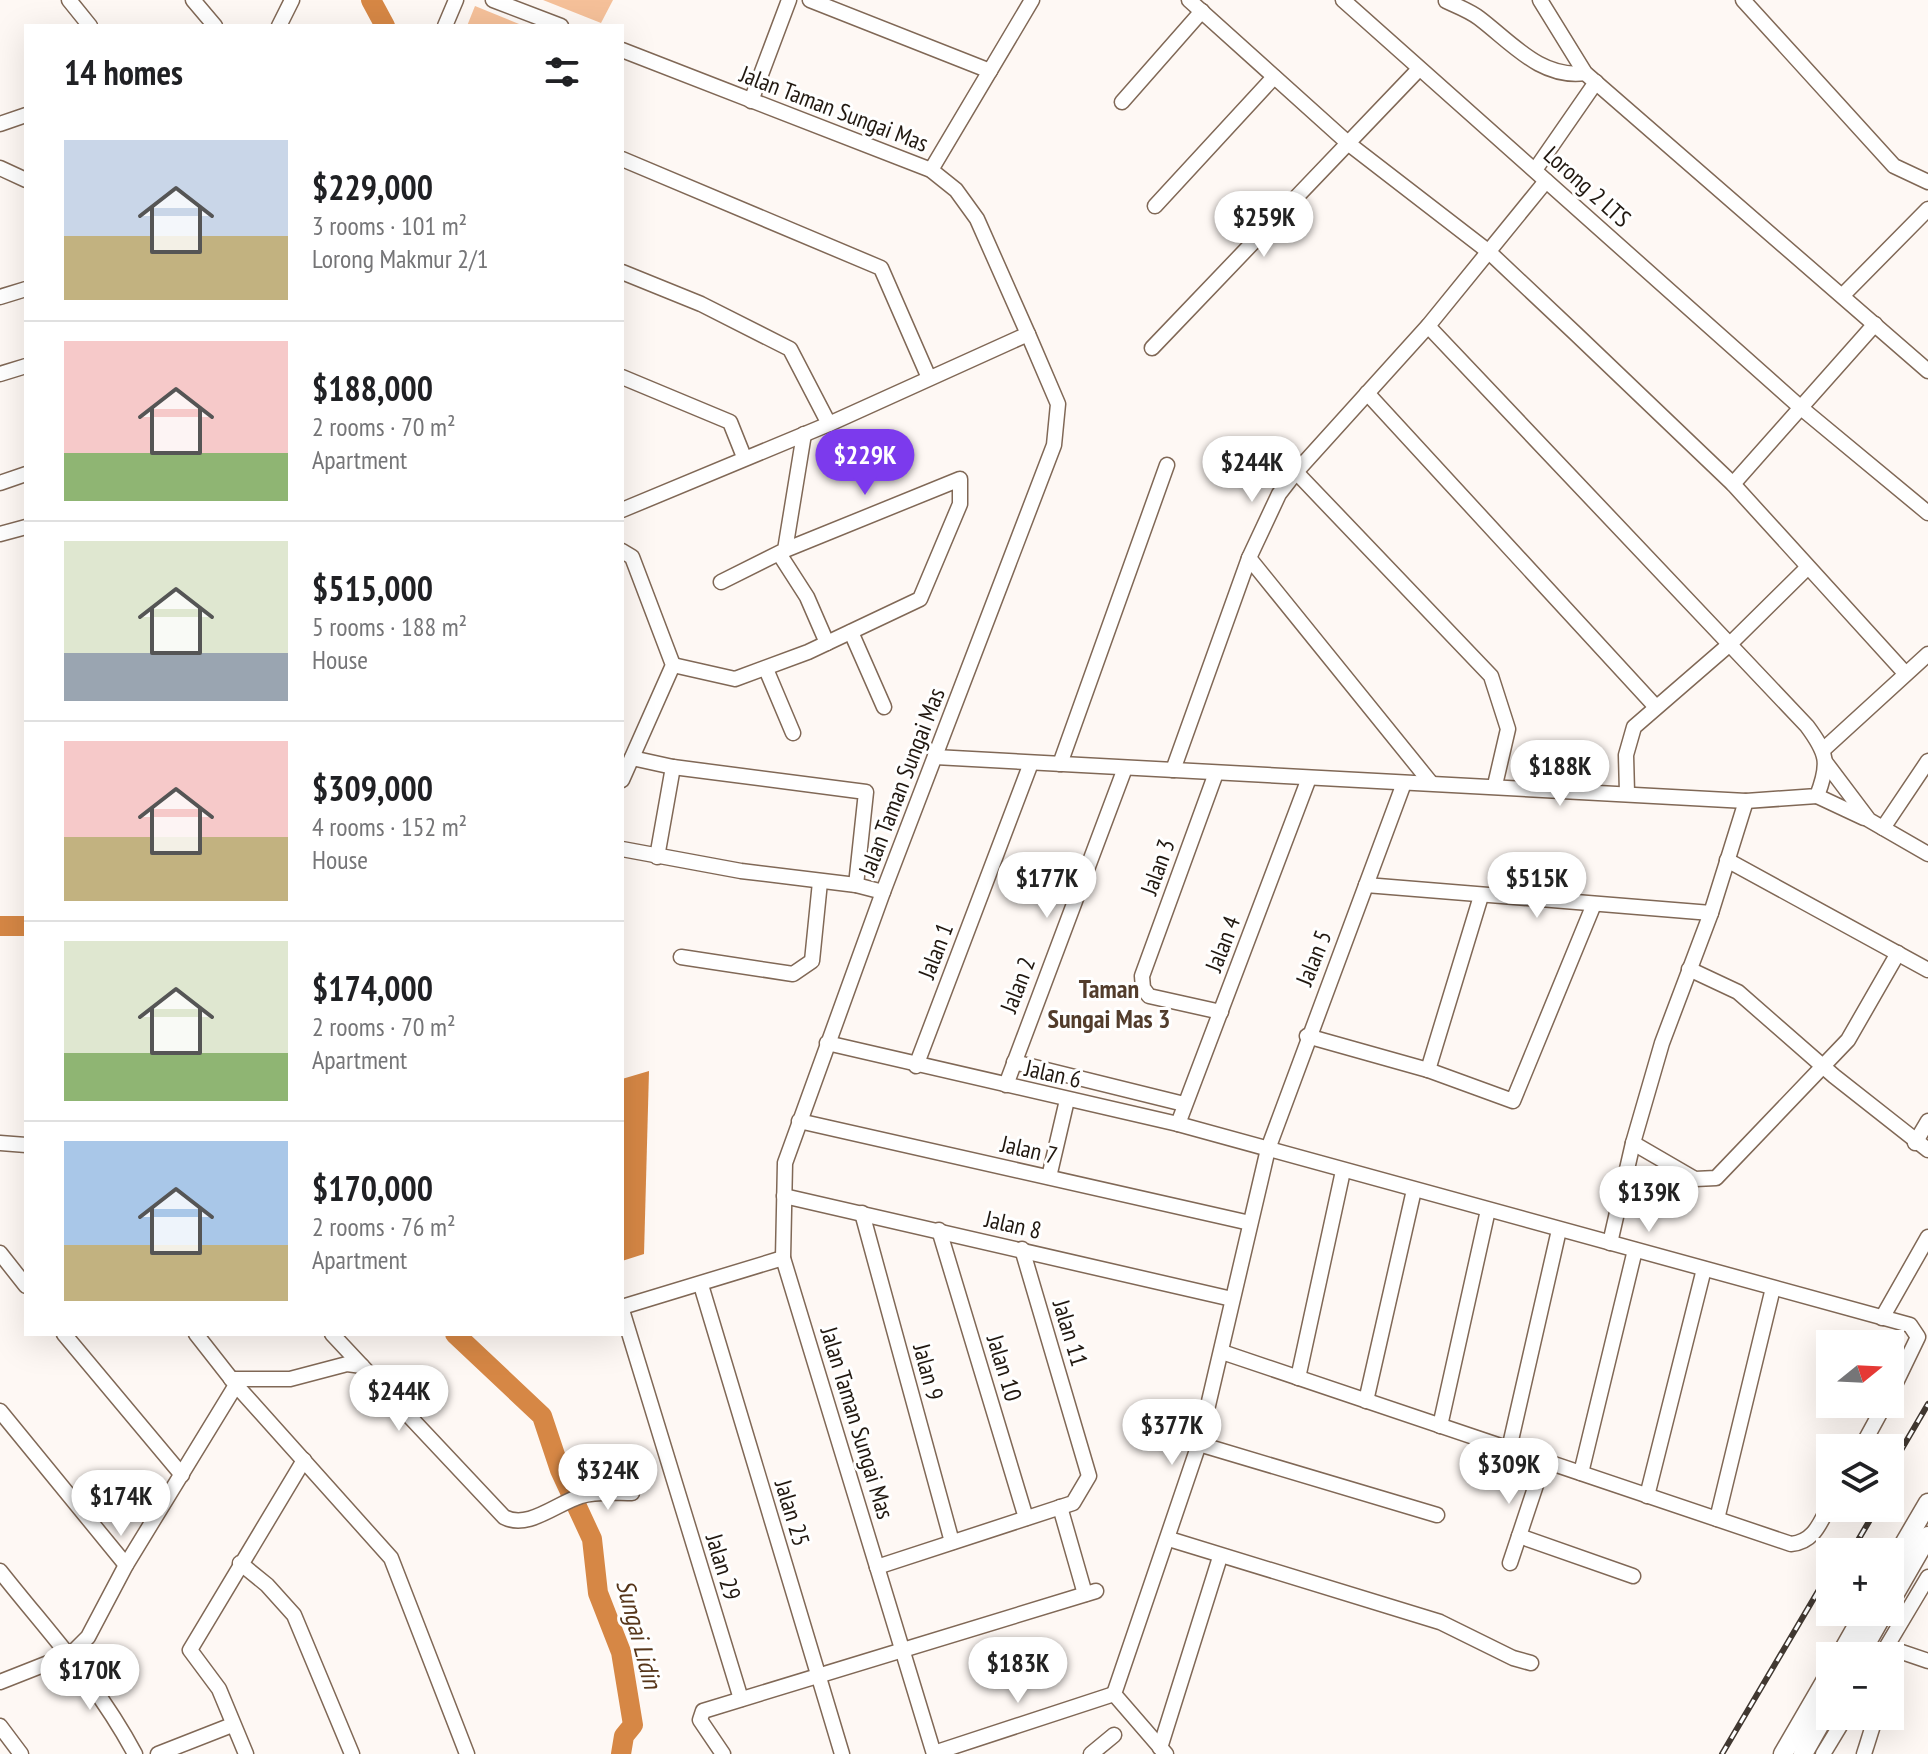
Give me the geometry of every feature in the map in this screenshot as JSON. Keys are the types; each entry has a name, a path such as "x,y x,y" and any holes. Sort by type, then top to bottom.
{"main road":[{"path":"1904,1544 1928,1503"},
{"path":"1904,1578 1928,1536"},
{"path":"1783,1754 1816,1697"},
{"path":"1803,1754 1816,1730"}],"street":[{"path":"69,0 88,24"},
{"path":"193,0 213,24"},
{"path":"280,24 292,0"},
{"path":"446,24 456,0"},
{"path":"493,0 556,24"},
{"path":"751,101 789,0"},
{"path":"810,0 990,71"},
{"path":"931,170 1032,0"},
{"path":"1189,0 1349,144 1489,252 1733,484 1904,672"},
{"name":"Lorong 2 LTS","path":"1343,0 1800,407 1928,513"},
{"path":"1540,0 1590,78 1928,371"},
{"path":"1743,0 1894,166 1928,182"},
{"path":"1446,1 1477,16 1507,42 1558,75 1590,78"},
{"path":"1122,102 1202,11"},
{"name":"Jalan Taman Sungai Mas","path":"624,51 931,170 956,190 977,219 1058,404 1054,445 883,892 785,1163 783,1258 934,1753"},
{"path":"1152,348 1419,69"},
{"path":"1155,206 1274,77"},
{"path":"1173,770 1249,558 1279,494 1428,326 1489,252 1540,175 1590,78"},
{"path":"0,124 24,116"},
{"path":"624,160 881,268 929,378"},
{"path":"0,168 24,179"},
{"path":"1843,295 1928,209"},
{"path":"624,273 701,304 790,349 829,424"},
{"path":"0,297 24,290"},
{"path":"1733,484 1875,324"},
{"path":"1428,326 1731,643 1825,756 1869,820"},
{"path":"624,509 829,424 1028,334"},
{"path":"0,374 24,367"},
{"path":"624,378 730,422 744,457"},
{"path":"1367,393 1655,706"},
{"path":"804,434 782,553 807,597 827,643"},
{"path":"1060,764 1167,465"},
{"path":"1296,472 1491,676 1508,729 1495,785"},
{"path":"0,483 24,475"},
{"path":"673,665 735,679 827,643 923,595 960,504 960,479 782,553 721,582"},
{"path":"0,534 24,528"},
{"path":"624,552 632,557 673,665 624,776"},
{"path":"1249,558 1431,783"},
{"path":"1627,793 1628,739 1634,727 1731,643 1807,568"},
{"path":"851,632 884,707"},
{"path":"1817,796 1825,756 1904,672 1928,654"},
{"path":"766,669 793,733"},
{"path":"935,757 1746,801 1817,796 1869,820 1928,854"},
{"path":"632,758 673,767 866,792 856,885"},
{"path":"1883,828 1928,761"},
{"name":"Jalan 1","path":"916,1066 1031,763"},
{"path":"657,857 673,767"},
{"name":"Jalan 2","path":"1006,1085 1125,768"},
{"name":"Jalan 3","path":"1216,773 1142,976 1143,988 1149,996 1221,1012"},
{"name":"Jalan 4","path":"1178,1124 1309,778"},
{"name":"Jalan 5","path":"1114,1694 1199,1444 1268,1149 1307,1036 1404,783"},
{"path":"1610,1243 1633,1143 1746,801"},
{"path":"624,849 820,882 856,885 883,892"},
{"path":"1727,860 1928,970"},
{"path":"681,957 793,974 804,969 812,961 820,882"},
{"path":"1366,885 1711,913"},
{"path":"1428,1070 1481,896"},
{"path":"1307,1036 1428,1070 1513,1101 1594,904"},
{"path":"1633,1143 1695,1179 1716,1178 1848,1040 1898,953"},
{"path":"1689,969 1738,992 1922,1146 1928,1121"},
{"name":"Jalan 6","path":"827,1043 1178,1124 1910,1325 1918,1337 1916,1348 1904,1370"},
{"path":"1014,1062 1184,1104"},
{"path":"1049,1177 1067,1100"},
{"name":"Jalan 7","path":"799,1121 1250,1223"},
{"path":"0,1143 24,1145"},
{"path":"1298,1378 1343,1171"},
{"path":"1366,1401 1414,1190"},
{"name":"Jalan 8","path":"784,1196 1232,1299"},
{"path":"1440,1426 1488,1210"},
{"name":"Jalan 9","path":"862,1213 952,1542"},
{"name":"Jalan 10","path":"939,1230 1026,1518"},
{"path":"1509,1449 1559,1230"},
{"path":"1882,1318 1928,1237"},
{"name":"Jalan 11","path":"1022,1249 1089,1476 1073,1503 1060,1507"},
{"path":"1581,1473 1635,1250"},
{"path":"624,1308 783,1258"},
{"path":"2,1261 24,1284"},
{"path":"1647,1496 1704,1269"},
{"name":"Jalan 25","path":"701,1285 842,1754"},
{"path":"1717,1519 1773,1288"},
{"name":"Jalan 29","path":"624,1316 741,1699"},
{"path":"66,1336 182,1475"},
{"path":"198,1336 234,1382 391,1558 467,1754"},
{"path":"334,1336 504,1517 519,1522 583,1495 632,1493"},
{"path":"1222,1352 1797,1544 1814,1533 1820,1522"},
{"path":"234,1382 290,1379 347,1364 362,1366"},
{"path":"0,1682 71,1654 88,1637 126,1565 182,1475 234,1382"},
{"path":"0,1411 126,1565"},
{"path":"1199,1444 1437,1515"},
{"path":"246,1754 219,1689 190,1650 304,1460"},
{"path":"1510,1563 1544,1461"},
{"path":"723,1754 700,1720 700,1714 1091,1593 1060,1507 877,1567"},
{"path":"1519,1536 1633,1576"},
{"path":"1169,1539 1440,1622 1513,1658 1531,1663"},
{"path":"1163,1751 1220,1557"},
{"path":"240,1563 294,1615 352,1754"},
{"path":"1,1574 71,1654 110,1707 135,1754"},
{"path":"1889,1642 1928,1577"},
{"path":"1904,1656 1928,1661"},
{"path":"934,1753 1114,1694 1163,1751"},
{"path":"158,1754 232,1725"},
{"path":"0,1726 21,1754"},
{"path":"1823,1754 1838,1730"},
{"path":"1864,1754 1872,1730"},
{"path":"1091,1754 1114,1735"}],"shaded area":[{"path":"543,0 613,0 601,23"},
{"path":"475,6 519,24 468,24"},
{"path":"649,1071 644,1254 624,1260 624,1078"}],"waterway":[{"path":"371,0 384,24"},
{"path":"0,926 24,926"},
{"name":"Sungai Lidin","path":"457,1336 542,1416 560,1470 592,1539 598,1593 621,1652 633,1725 624,1736 621,1754"}],"railway":[{"path":"1904,1445 1928,1404"},
{"path":"1859,1538 1869,1522"},
{"path":"1722,1754 1816,1595"}],"district":[{"name":"Taman Sungai Mas 3","path":"1109,1004"}]}
